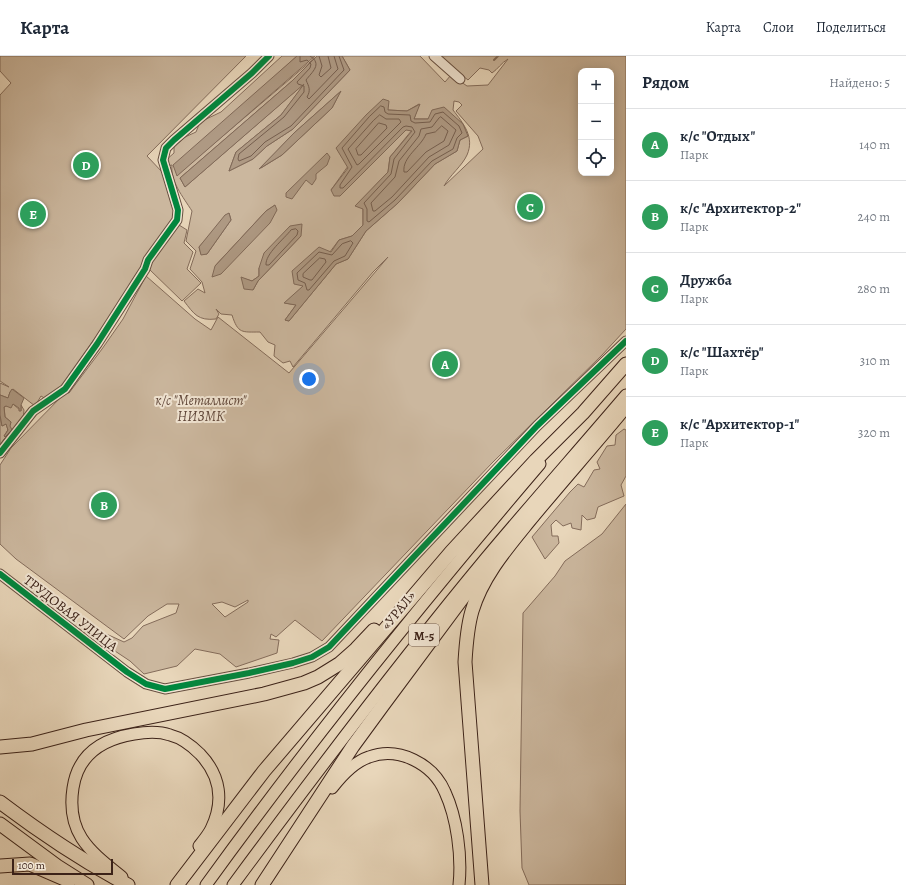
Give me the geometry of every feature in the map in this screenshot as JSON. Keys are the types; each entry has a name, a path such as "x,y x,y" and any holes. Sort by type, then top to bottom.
{"highway":[{"name":"«УРАЛ»","path":"564,432 626,364"},
{"path":"482,885 465,662 467,632 472,610 481,588 492,568 554,490 626,406"},
{"path":"177,885 264,771 452,552 536,460 564,432"},
{"path":"262,885 358,740 448,616 496,553 554,490"},
{"path":"0,747 32,744 93,728 228,702 284,688 318,677 338,664 356,649 413,589 452,552"},
{"path":"0,802 32,827 70,852 128,885"},
{"path":"0,824 57,866 87,885"},
{"path":"0,866 30,864 79,885"}],"main road":[{"name":"М-5","path":"233,885 365,709 446,607 626,395"},
{"name":"«УРАЛ»","path":"206,885 309,748 472,544 544,460 564,432"},
{"path":"132,885 96,856 81,839 77,831 72,811 72,791 74,782 84,760 100,745 121,736 151,733 169,734 182,739 193,746 210,767 218,785 219,799 217,815 210,830 171,885"},
{"path":"288,846 313,815 341,776 357,763 369,757 383,754 395,754 424,766 438,780 445,791 453,816 459,846 459,885"}],"street":[{"path":"0,453 33,411 65,389 97,344 145,269 148,260 177,220 178,210 163,160 166,148 252,73 269,56"},
{"path":"434,56 460,79"},
{"name":"ТРУДОВАЯ УЛИЦА","path":"0,574 127,672 146,684 165,689 249,673 312,657 329,647 537,426 626,341"}],"green space":[{"path":"0,56 246,56 147,156 163,173 176,209 175,218 60,389 46,399 41,396 35,406 13,389 8,398 0,395 0,383 9,387 0,381 0,95 11,83 0,71"},
{"name":"к/с \"Металлист\" НИЗМК","path":"282,56 297,56 273,78 177,175 317,56 292,81 180,178 185,187 306,82 281,115 236,152 229,171 253,159 267,146 293,129 350,70 342,56 420,56 445,82 451,75 467,86 488,85 508,59 492,73 489,70 480,68 468,80 438,56 626,56 626,329 602,355 493,462 322,641 295,620 276,637 271,634 270,639 279,640 277,653 236,667 220,654 195,649 177,666 144,674 130,661 112,649 102,632 124,642 132,638 143,626 176,613 179,604 167,604 148,616 124,639 16,559 0,544 0,465 11,448 66,392 69,393 123,319 146,276 195,319 211,330 218,317 289,373 388,257 373,272 293,367 290,361 283,363 274,356 275,345 268,342 260,332 245,332 239,329 236,326 232,315 221,314 216,309 219,314 216,319 205,319 197,316 184,301 198,289 205,293 202,282 190,269 196,251 186,241 192,211 175,183 172,165 167,166 166,160 174,153 174,147 185,137 196,132 200,122 221,112","holes":["340,92 332,108 282,155 261,168 294,133","454,101 459,102 462,105 456,111 478,136 483,149 444,186 465,159 470,142 464,125 453,110","419,104 414,119 428,119 468,136 460,140 457,151 435,164 398,203 366,231 348,259 336,264 289,321 285,320 296,305 285,303 304,286 339,240 352,236 363,225 363,208 356,206 388,172 390,157 412,130 406,129 340,196 331,190 388,110 407,111","275,205 215,266 266,211","229,213 231,220 207,254 201,254 199,247","301,236 258,281 253,290 242,278 252,281 259,276 259,268","248,600 248,602 225,617 212,604 222,602 235,607"]},
{"path":"179,225 187,230 184,243 193,252 187,269 201,283 182,301 149,269 153,260"},
{"path":"13,404 21,411 21,405 24,410 23,420 8,439 4,439 0,445 0,415 2,426 6,424 8,430 11,422 5,417 4,407"},
{"path":"624,429 626,430 626,476 621,485 624,496 598,507 595,518 587,520 582,515 581,530 572,528 571,523 563,526 556,520 551,525 552,536 558,536 559,543 545,559 532,537 578,484 584,487 594,470 600,469 597,462 607,446 615,445 616,435"},
{"path":"626,504 626,885 529,885 522,868 520,811 523,613 555,576 565,561 602,534"}],"water":[{"path":"297,56 315,56 177,176 173,165"},
{"path":"317,56 342,56 350,70 293,129 267,146 253,159 229,171 236,152 281,115 304,84 185,187 180,178 292,81"},
{"path":"341,91 332,108 282,155 259,169 294,133"},
{"path":"383,99 389,101 388,110 407,111 420,104 414,119 428,119 432,110 444,107 463,124 468,136 460,140 457,151 435,164 398,203 366,231 348,259 336,264 289,321 285,320 296,305 284,303 303,286 294,284 292,271 319,247 331,252 339,240 352,236 363,225 363,209 355,206 388,172 390,157 412,131 406,130 340,196 334,196 331,190 348,168 336,148"},
{"path":"327,153 330,157 327,165 316,174 316,179 312,185 306,180 292,199 286,197 286,193"},
{"path":"275,205 277,210 270,223 221,274 212,277 215,266 266,211"},
{"path":"229,213 231,220 207,254 201,255 199,247 225,215"},
{"path":"302,224 301,236 258,281 253,290 244,289 241,277 252,281 259,276 259,268 264,253 290,226"},
{"path":"12,389 24,398 21,405 21,411 19,411 19,408 13,404 11,408 6,406 4,407 5,417 11,422 10,426 12,430 5,437 4,436 8,430 6,424 2,426 0,415 0,395 8,398"}],"waterway":[{"path":"494,60 498,56"}],"cycle path":[{"path":"0,453 33,411 65,389 97,344 145,269 148,260 177,220 178,210 163,160 166,148 252,73 269,56"},
{"path":"0,574 127,672 146,684 165,689 249,673 312,657 329,647 537,426 626,341"}],"place":[{"name":"к/с \"Шахтёр\"","path":"86,165"},
{"name":"Дружба","path":"530,207"},
{"name":"к/с \"Архитектор-1\"","path":"33,214"},
{"name":"к/с \"Отдых\"","path":"445,364"},
{"name":"к/с \"Архитектор-2\"","path":"104,505"}]}
